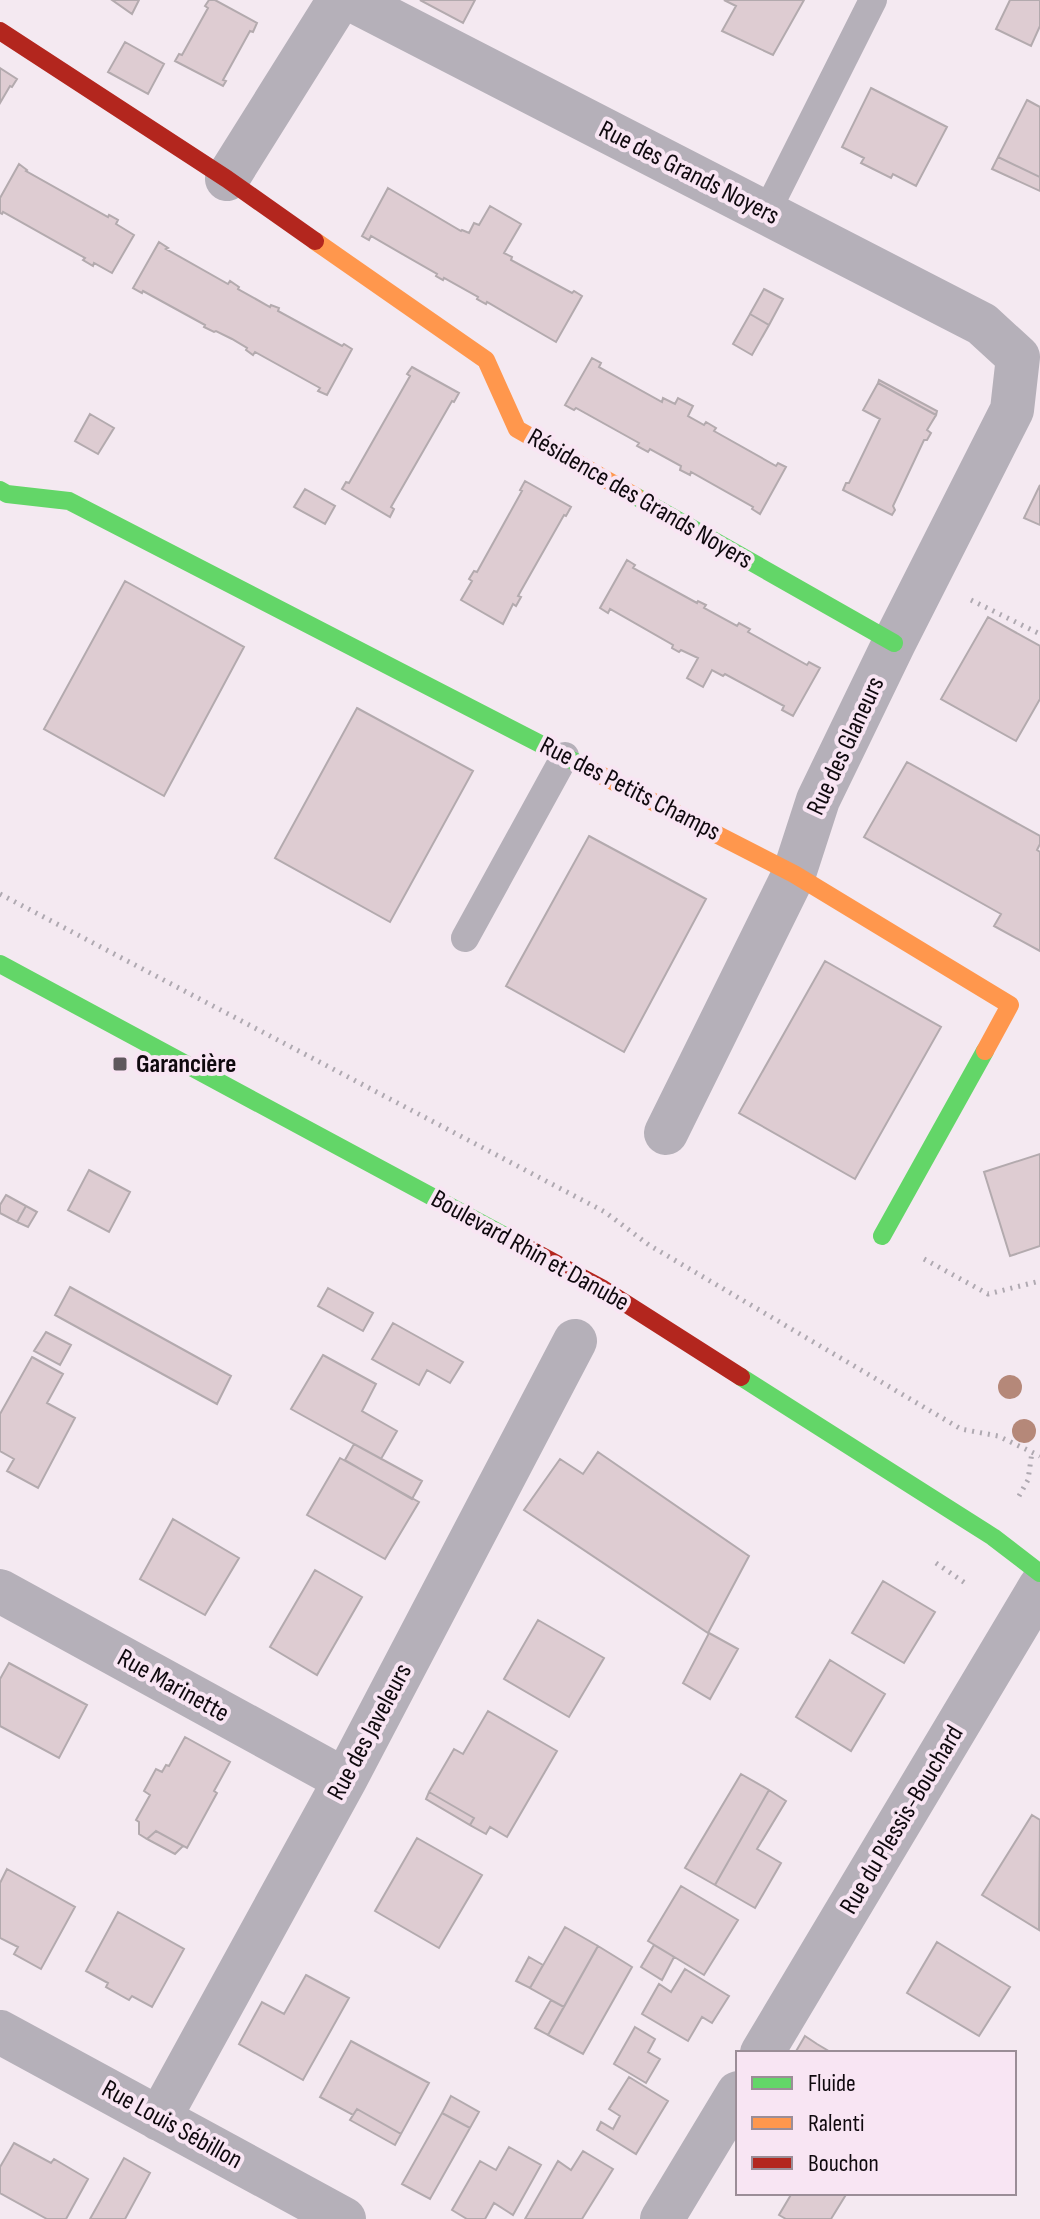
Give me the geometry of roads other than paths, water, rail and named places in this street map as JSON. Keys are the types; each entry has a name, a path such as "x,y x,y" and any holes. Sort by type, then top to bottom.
{"street":[{"path":"227,179 339,0"},
{"name":"Rue des Grands Noyers","path":"352,0 1029,350"},
{"name":"Résidence des Grands Noyers","path":"0,31 227,179 486,360 517,429 894,643"},
{"name":"Rue des Glaneurs","path":"666,1133 794,874 818,800 1012,410 1029,350"},
{"name":"Rue des Petits Champs","path":"0,490 7,494 69,501 794,874 1010,1005 882,1236"},
{"name":"Boulevard Rhin et Danube","path":"0,964 603,1289 993,1537 1040,1573"},
{"name":"Rue des Javeleurs","path":"159,2119 345,1780 575,1341"},
{"name":"Rue du Plessis-Bouchard","path":"763,2051 1040,1587"},
{"name":"Rue Marinette","path":"0,1591 345,1780"},
{"name":"Rue Louis Sébillon","path":"0,2032 344,2219"},
{"path":"662,2219 736,2096"}],"lane":[{"path":"766,213 873,0"},
{"path":"465,938 565,756"}],"place":[{"name":"Garancière","path":"120,1064"}]}
